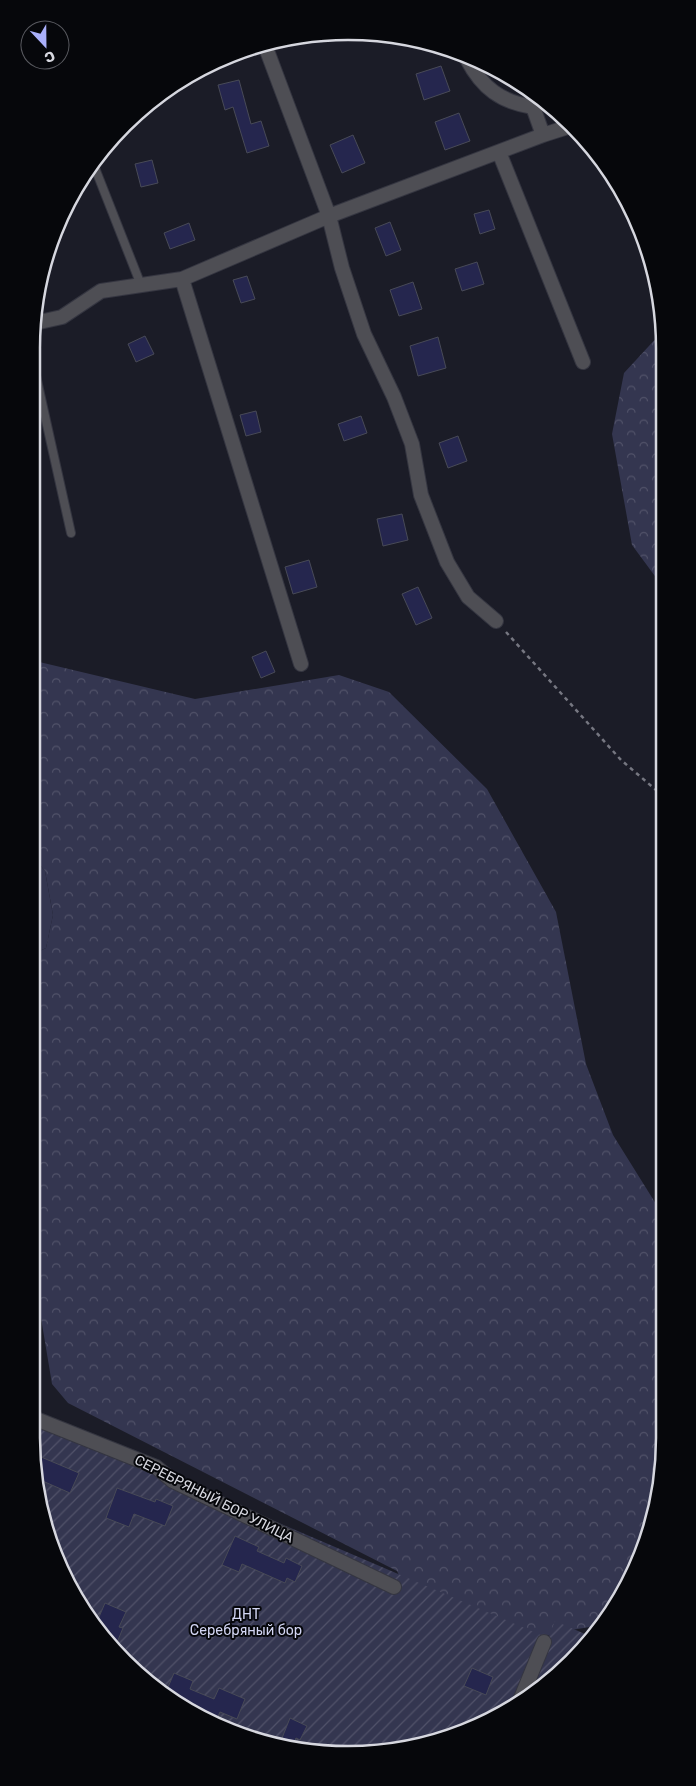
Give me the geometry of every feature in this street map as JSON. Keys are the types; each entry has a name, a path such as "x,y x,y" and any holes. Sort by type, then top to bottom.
{"street":[{"path":"267,50 329,216 342,268 364,334 394,397 412,444 421,495 447,562 468,597 496,621"},
{"path":"470,65 476,76 498,96 517,104 533,107"},
{"path":"533,102 543,135"},
{"path":"42,321 62,316 101,291 182,279 329,216 564,128"},
{"path":"499,152 584,362"},
{"path":"182,279 301,664"},
{"name":"СЕРЕБРЯНЫЙ БОР УЛИЦА","path":"40,1420 156,1467 174,1481 394,1587"},
{"path":"524,1690 544,1642"}],"lane":[{"path":"96,171 141,285"},
{"path":"40,394 71,533"}],"path":[{"path":"496,621 621,760 656,790"}],"green space":[{"path":"656,339 656,578 632,545 612,434 624,373"},
{"path":"40,662 195,699 339,675 389,692 487,789 556,912 586,1064 613,1135 656,1204 656,1438 650,1498 646,1518 633,1556 615,1592 591,1627 553,1633 536,1642 417,1614 397,1571 68,1403 52,1384 40,1312 40,951 46,948 53,915 45,871 40,865"},
{"path":"40,865 45,871 53,915 46,948 40,951"},
{"name":"ДНТ Серебряный бор","path":"40,1421 548,1638 555,1621 585,1634 551,1670 502,1705 466,1723 428,1736 368,1745 328,1745 268,1736 230,1723 194,1705 145,1670 116,1641 81,1592 63,1556 50,1518 43,1478"}],"building":[{"path":"441,66 450,91 424,100 416,74"},
{"path":"239,80 251,124 261,121 269,146 247,153 233,107 225,110 218,85"},
{"path":"459,113 470,141 445,150 435,122"},
{"path":"353,135 365,163 342,173 330,145"},
{"path":"152,160 158,183 141,187 135,164"},
{"path":"489,210 495,229 480,234 474,214"},
{"path":"390,222 401,250 386,256 375,228"},
{"path":"189,223 195,240 170,249 164,233"},
{"path":"477,262 484,284 462,291 455,269"},
{"path":"247,276 255,299 241,303 233,280"},
{"path":"413,282 422,309 399,316 390,290"},
{"path":"145,336 154,354 136,362 128,344"},
{"path":"438,337 446,368 418,376 410,346"},
{"path":"256,411 261,432 246,436 240,415"},
{"path":"361,416 367,433 344,441 338,424"},
{"path":"458,436 467,461 448,468 439,443"},
{"path":"402,514 408,540 383,546 377,519"},
{"path":"309,560 317,587 293,594 285,567"},
{"path":"418,587 432,618 416,625 402,594"},
{"path":"266,651 275,672 261,678 252,657"},
{"path":"41,1457 79,1473 70,1493 44,1481"},
{"path":"117,1488 155,1502 156,1499 173,1506 165,1526 134,1514 129,1527 106,1518"},
{"path":"235,1536 259,1547 257,1551 284,1563 286,1558 302,1566 295,1582 287,1578 285,1583 242,1564 239,1572 222,1565"},
{"path":"105,1603 126,1612 119,1627 123,1628 117,1642 116,1641 99,1618"},
{"path":"472,1668 493,1677 486,1695 464,1686"},
{"path":"174,1673 193,1681 190,1689 214,1699 219,1688 245,1699 237,1719 220,1712 218,1717 194,1705 168,1687"},
{"path":"290,1718 307,1726 300,1740 296,1738 295,1741 282,1738"}]}
